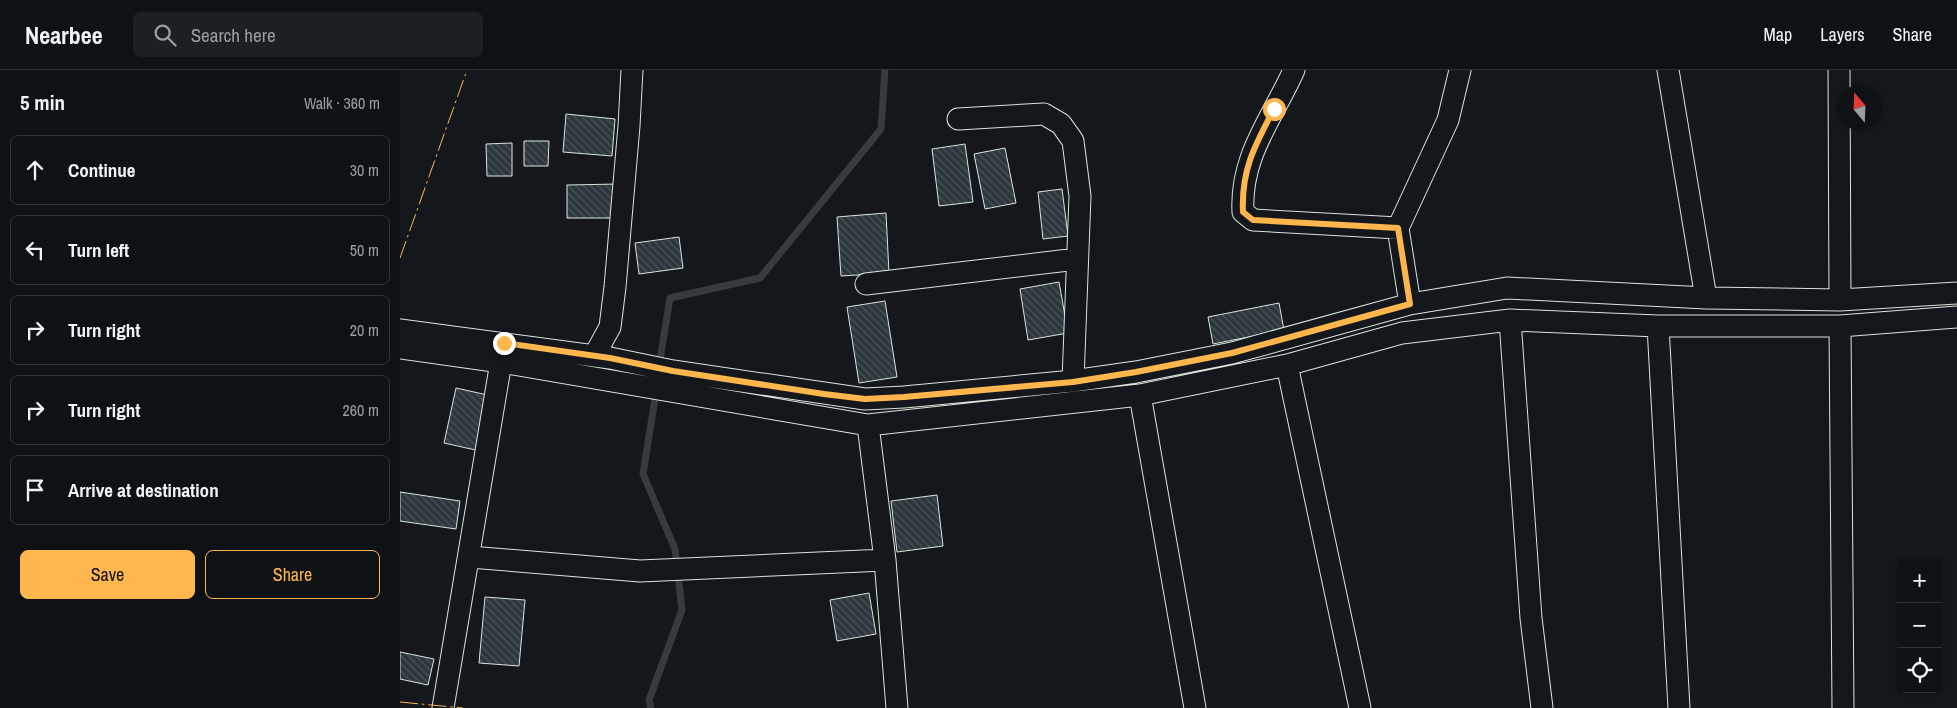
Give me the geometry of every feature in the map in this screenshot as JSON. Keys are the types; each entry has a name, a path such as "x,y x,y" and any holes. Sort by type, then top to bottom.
{"street":[{"path":"602,357 610,327 616,287 632,70"},
{"path":"1294,70 1252,150 1242,191 1243,212 1253,220 1398,228"},
{"path":"1410,304 1398,228 1448,120 1460,70"},
{"path":"1668,70 1706,298"},
{"path":"1838,70 1840,300"},
{"path":"958,119 1044,114 1061,124 1073,141 1080,196 1076,259 1073,382"},
{"path":"866,284 1076,259"},
{"path":"400,330 602,357 673,371 865,399 1073,382 1136,372 1232,353 1410,304 1507,288 1706,298 1840,300 1957,293"},
{"path":"400,348 501,362 868,425 1140,395 1287,365 1402,333 1510,320 1658,326 1840,326 1957,317"},
{"path":"1510,320 1531,618 1542,708"},
{"path":"1658,326 1679,708"},
{"path":"1840,326 1843,708"},
{"path":"443,708 470,557 501,362"},
{"path":"1287,365 1360,708"},
{"path":"1140,395 1195,708"},
{"path":"868,425 885,560 897,708"},
{"path":"470,557 640,571 885,560"}],"building":[{"path":"566,114 615,119 612,156 563,152"},
{"path":"524,141 549,141 548,166 524,166"},
{"path":"512,143 512,176 487,176 486,144"},
{"path":"965,144 973,202 939,206 932,149"},
{"path":"1005,148 1016,203 985,209 974,154"},
{"path":"618,184 619,218 567,218 567,185"},
{"path":"1062,189 1068,236 1043,239 1038,192"},
{"path":"886,213 889,273 841,276 837,217"},
{"path":"679,237 683,268 639,274 635,243"},
{"path":"1059,282 1068,333 1028,340 1020,289"},
{"path":"885,301 897,377 859,383 847,307"},
{"path":"1279,303 1284,330 1213,344 1208,317"},
{"path":"456,388 492,396 480,451 444,443"},
{"path":"400,492 460,501 456,529 400,521"},
{"path":"937,495 943,546 897,552 891,501"},
{"path":"869,593 876,634 837,641 830,600"},
{"path":"485,597 525,600 519,666 479,663"},
{"path":"400,652 434,659 428,685 400,679"}],"waterway":[{"path":"659,366 670,298 760,278 881,129 885,70"},
{"path":"651,708 649,700 682,610 675,549 643,474 656,392"}],"power":[{"path":"400,258 467,70"},
{"path":"400,702 463,708"}],"route":[{"path":"504,343 610,358 673,371 865,399 1073,382 1136,372 1232,353 1410,304 1398,228 1253,220 1243,212 1242,191 1252,150 1274,109"}]}
